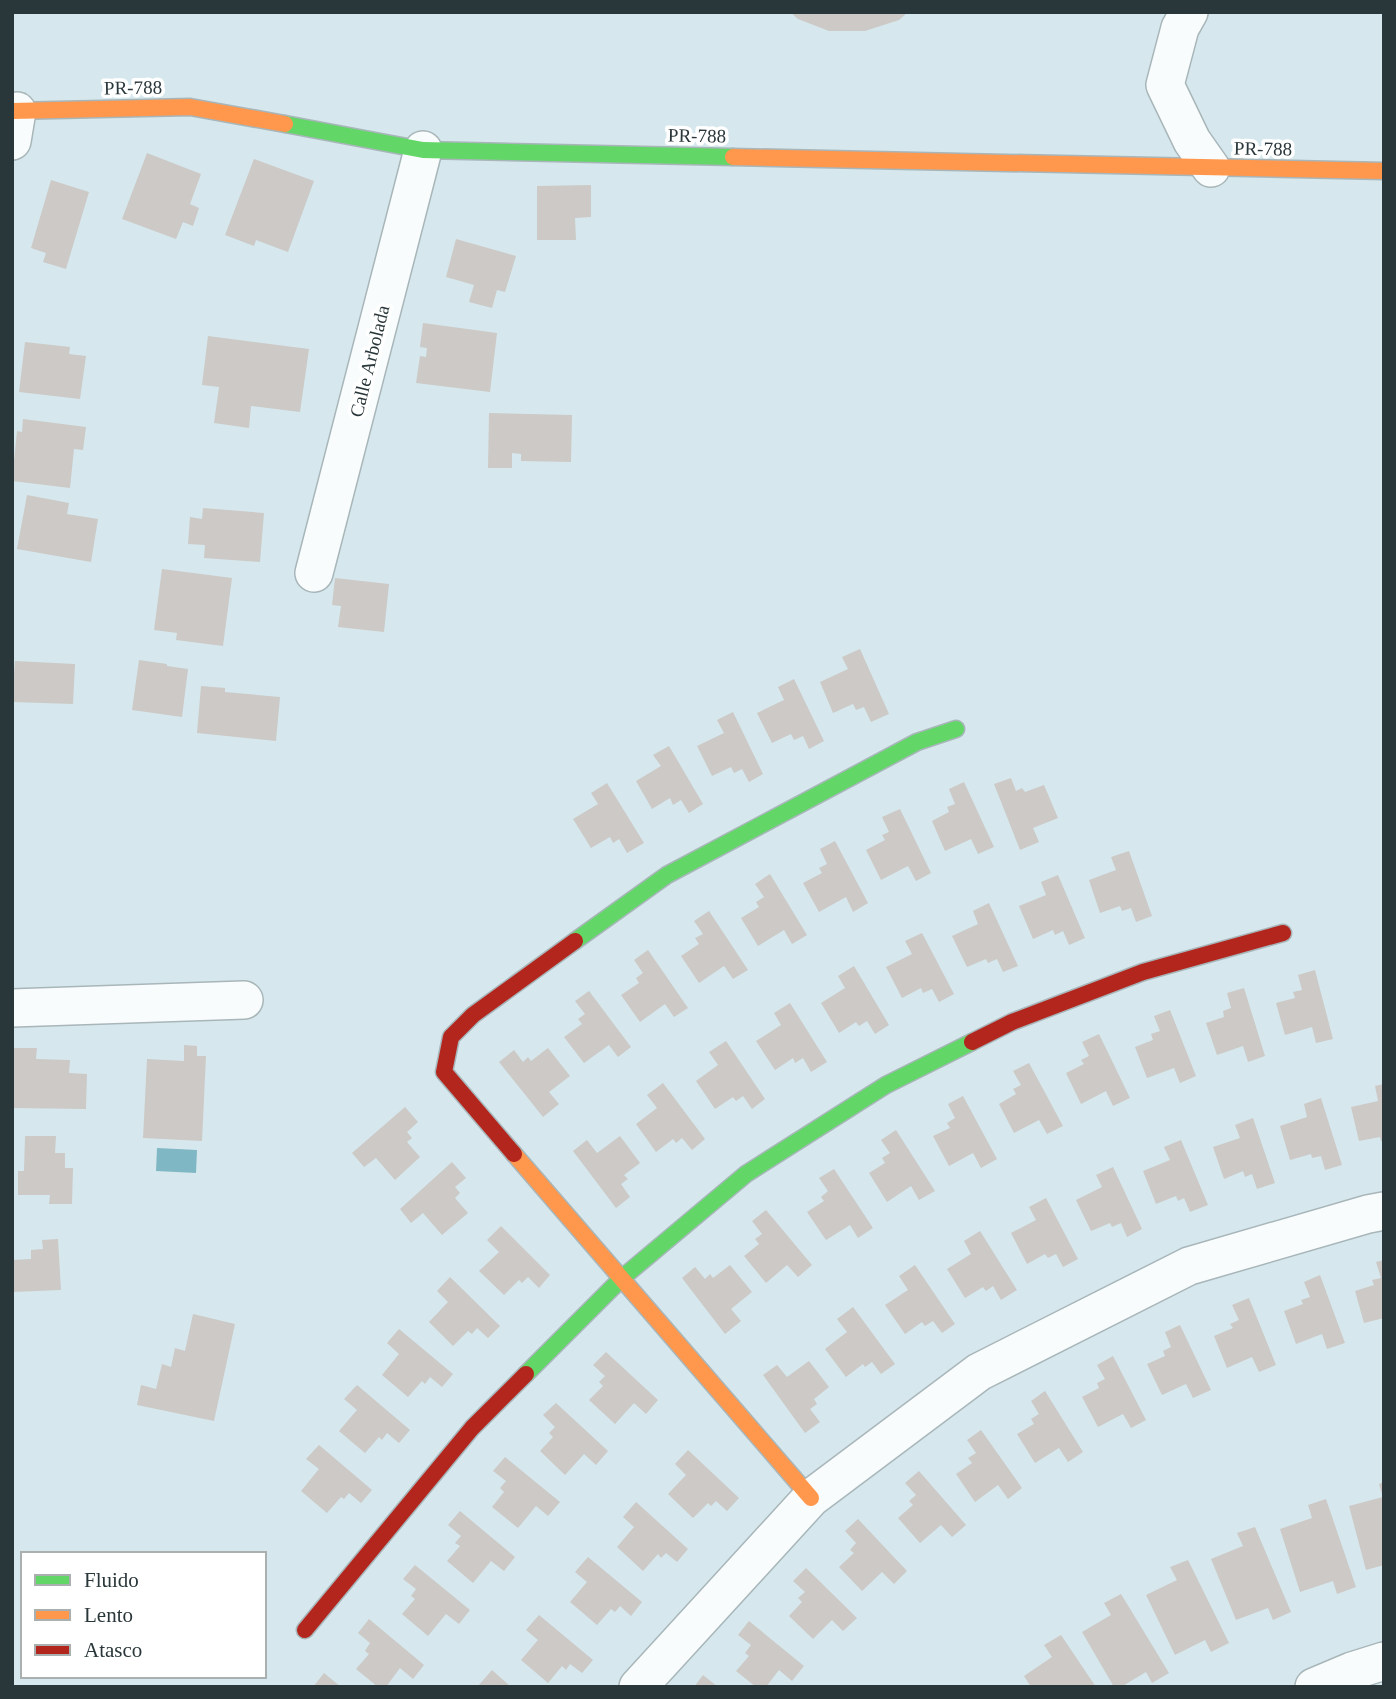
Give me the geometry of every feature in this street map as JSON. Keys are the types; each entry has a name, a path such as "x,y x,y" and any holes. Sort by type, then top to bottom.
{"street":[{"path":"1189,12 1180,28 1165,85 1192,141 1211,167"},
{"name":"PR-788","path":"14,121 190,107 423,150 1384,171"},
{"name":"Calle Arbolada","path":"314,573 423,150"},
{"path":"811,1497 444,1072 452,1037 473,1015 667,875 917,742 956,729"},
{"path":"305,1630 472,1428 622,1278 746,1174 886,1085 1012,1022 1143,972 1283,933"},
{"path":"12,1008 244,1000"},
{"path":"638,1687 811,1497 979,1372 1189,1266 1384,1211"},
{"path":"1314,1687 1384,1661"}],"water":[{"path":"157,1148 197,1150 196,1173 156,1171"}],"building":[{"path":"790,12 908,12 899,20 865,31 829,31 798,19"},
{"path":"147,153 201,174 190,204 199,208 193,226 183,222 176,239 122,219"},
{"path":"254,159 314,181 288,252 256,240 254,246 225,235"},
{"path":"51,180 89,192 66,269 43,262 46,253 31,248"},
{"path":"591,185 591,217 575,218 576,240 537,240 537,186"},
{"path":"456,239 516,256 505,292 497,290 492,308 469,302 474,285 446,277"},
{"path":"423,323 497,333 490,392 416,383 420,356 426,357 427,348 420,347"},
{"path":"208,336 309,349 300,412 251,406 249,428 214,423 219,387 202,385"},
{"path":"25,342 70,347 69,354 86,356 80,399 19,392"},
{"path":"489,413 572,415 571,462 521,461 521,454 512,453 512,468 488,468"},
{"path":"23,419 86,427 83,450 74,449 70,488 12,481 17,431 22,432"},
{"path":"27,495 69,503 67,514 98,519 91,562 17,549"},
{"path":"203,508 264,513 260,562 204,558 205,545 188,544 190,517 202,519"},
{"path":"162,569 232,578 223,646 176,640 177,633 154,630"},
{"path":"335,578 389,584 384,632 338,627 341,606 332,605"},
{"path":"860,649 889,714 871,722 864,707 856,710 853,704 833,713 820,682 848,669 842,657"},
{"path":"139,660 188,669 182,717 132,710"},
{"path":"15,661 75,664 73,704 12,702"},
{"path":"794,679 824,741 809,749 803,736 794,740 791,734 772,743 757,713 784,700 778,687"},
{"path":"201,686 225,688 225,692 280,697 276,741 197,733"},
{"path":"733,712 763,774 749,782 742,769 734,773 731,767 712,776 697,746 724,733 717,720"},
{"path":"669,746 703,804 689,813 681,800 673,805 670,798 652,809 636,781 661,766 653,755"},
{"path":"1011,778 1016,791 1022,788 1025,792 1044,785 1058,818 1033,828 1039,842 1020,850 994,784"},
{"path":"964,782 994,847 978,854 971,839 945,851 932,821 949,812 947,807 955,804 949,789"},
{"path":"607,783 644,843 627,853 619,839 613,843 610,837 591,848 573,819 598,804 591,793"},
{"path":"900,809 931,873 916,881 908,866 881,880 866,850 885,840 882,835 889,832 882,817"},
{"path":"835,841 868,903 853,912 846,897 819,912 803,883 822,873 819,868 827,864 820,849"},
{"path":"1129,851 1152,916 1136,922 1131,908 1122,911 1120,906 1100,913 1089,880 1116,870 1111,857"},
{"path":"770,874 807,935 792,944 784,930 758,946 741,918 759,907 756,902 764,897 755,884"},
{"path":"1058,875 1085,938 1069,945 1063,931 1055,935 1053,930 1033,939 1019,906 1046,895 1041,882"},
{"path":"989,903 1018,966 1003,972 997,959 988,963 986,959 967,967 952,936 978,924 973,911"},
{"path":"709,911 748,970 733,979 724,966 699,983 681,956 699,944 695,938 703,934 694,921"},
{"path":"922,933 954,994 939,1002 932,989 923,993 921,988 902,998 886,967 912,954 905,941"},
{"path":"648,950 688,1008 674,1017 665,1004 640,1022 621,995 639,983 636,978 643,973 634,960"},
{"path":"854,966 889,1025 875,1034 867,1021 859,1026 856,1022 839,1033 821,1003 845,988 838,976"},
{"path":"1315,970 1333,1039 1316,1043 1312,1027 1285,1035 1276,1003 1295,998 1293,992 1302,990 1298,975"},
{"path":"1244,988 1265,1056 1248,1062 1243,1046 1217,1055 1206,1023 1224,1017 1223,1011 1231,1008 1227,993"},
{"path":"589,991 631,1047 618,1057 609,1045 584,1063 564,1037 582,1024 578,1019 585,1014 575,1001"},
{"path":"790,1003 827,1062 811,1072 803,1058 795,1063 793,1058 775,1070 756,1041 781,1025 774,1013"},
{"path":"1170,1010 1196,1076 1180,1083 1174,1068 1147,1078 1135,1047 1153,1040 1151,1034 1160,1031 1154,1016"},
{"path":"1099,1034 1130,1098 1113,1106 1106,1091 1081,1104 1066,1073 1084,1064 1081,1060 1089,1056 1082,1042"},
{"path":"726,1041 765,1099 752,1109 743,1096 736,1101 733,1097 715,1109 696,1081 718,1065 709,1052"},
{"path":"184,1045 197,1046 197,1056 206,1056 202,1141 143,1138 147,1059 184,1061"},
{"path":"12,1048 37,1048 36,1059 70,1060 69,1073 87,1074 86,1109 12,1108"},
{"path":"548,1048 570,1076 549,1092 559,1104 543,1117 499,1062 514,1050 523,1062 528,1057 531,1061"},
{"path":"1029,1063 1063,1126 1047,1134 1039,1120 1014,1133 999,1104 1016,1094 1013,1089 1021,1085 1013,1071"},
{"path":"663,1083 705,1139 692,1150 682,1138 676,1143 673,1139 656,1152 636,1124 657,1108 647,1095"},
{"path":"1384,1084 1384,1140 1381,1141 1380,1137 1359,1141 1351,1107 1378,1101 1375,1086"},
{"path":"963,1096 997,1159 981,1168 973,1153 949,1166 933,1136 950,1128 947,1123 955,1118 948,1104"},
{"path":"1321,1098 1342,1165 1325,1170 1321,1156 1312,1158 1311,1154 1290,1160 1280,1126 1307,1117 1304,1104"},
{"path":"405,1107 418,1122 407,1132 412,1138 407,1142 420,1157 395,1180 376,1158 364,1167 352,1153"},
{"path":"1253,1118 1275,1183 1257,1189 1252,1174 1245,1177 1243,1171 1224,1179 1213,1147 1240,1138 1235,1125"},
{"path":"896,1130 935,1191 919,1200 911,1186 887,1202 869,1173 885,1163 882,1158 890,1153 881,1140"},
{"path":"25,1136 56,1136 55,1153 65,1153 65,1168 73,1168 72,1204 49,1204 50,1195 18,1195 18,1171 24,1171"},
{"path":"620,1136 640,1163 624,1175 628,1179 621,1184 630,1197 616,1208 573,1151 587,1140 597,1153"},
{"path":"1181,1140 1208,1205 1190,1212 1184,1198 1178,1201 1176,1196 1156,1204 1143,1171 1170,1160 1164,1147"},
{"path":"452,1162 466,1178 455,1187 460,1193 455,1198 468,1213 442,1235 423,1213 411,1223 400,1209"},
{"path":"1113,1167 1142,1229 1127,1237 1121,1223 1112,1227 1110,1223 1091,1231 1076,1200 1102,1187 1096,1175"},
{"path":"834,1169 873,1228 858,1238 850,1225 826,1240 807,1212 824,1201 821,1197 828,1191 819,1178"},
{"path":"1046,1198 1078,1259 1063,1267 1056,1254 1048,1258 1045,1254 1027,1264 1011,1233 1036,1220 1029,1207"},
{"path":"766,1210 812,1265 798,1277 787,1265 766,1283 744,1256 759,1244 755,1239 762,1234 752,1221"},
{"path":"501,1226 550,1275 539,1288 528,1277 522,1283 519,1280 504,1295 479,1271 499,1252 487,1240"},
{"path":"980,1231 1017,1290 1001,1300 993,1286 986,1291 983,1287 965,1298 947,1269 971,1254 964,1241"},
{"path":"58,1239 61,1290 12,1292 12,1260 31,1259 31,1250 43,1249 42,1240"},
{"path":"1384,1260 1384,1318 1364,1323 1355,1291 1374,1285 1372,1280 1381,1278 1376,1262"},
{"path":"730,1265 752,1292 731,1309 741,1321 725,1334 682,1278 695,1267 705,1279 710,1274 713,1278"},
{"path":"915,1265 955,1324 942,1333 933,1321 925,1326 922,1322 905,1334 885,1305 908,1290 899,1276"},
{"path":"1320,1275 1345,1343 1327,1349 1322,1334 1296,1344 1284,1311 1303,1304 1301,1300 1310,1297 1304,1282"},
{"path":"450,1277 500,1326 488,1338 477,1328 472,1334 468,1331 453,1346 429,1322 448,1302 437,1291"},
{"path":"1249,1298 1276,1365 1259,1372 1252,1357 1227,1368 1214,1336 1233,1328 1230,1324 1239,1320 1232,1305"},
{"path":"853,1307 895,1364 881,1374 872,1362 865,1367 863,1364 846,1377 825,1349 847,1332 837,1319"},
{"path":"193,1314 235,1324 214,1421 137,1405 141,1385 156,1389 162,1364 171,1367 175,1348 185,1351"},
{"path":"1180,1325 1211,1390 1193,1398 1186,1384 1162,1395 1147,1364 1165,1356 1163,1351 1171,1347 1165,1332"},
{"path":"399,1329 453,1374 442,1387 430,1377 425,1384 422,1381 408,1397 382,1375 399,1354 387,1343"},
{"path":"606,1352 658,1400 646,1414 634,1403 615,1424 589,1400 603,1386 599,1382 605,1376 593,1365"},
{"path":"1113,1356 1146,1420 1131,1428 1123,1414 1098,1427 1082,1397 1099,1388 1097,1383 1105,1379 1097,1365"},
{"path":"809,1361 829,1387 814,1399 817,1404 810,1409 820,1422 805,1433 763,1375 777,1365 787,1377"},
{"path":"357,1385 410,1430 399,1443 387,1433 382,1440 379,1437 365,1453 339,1431 357,1410 344,1399"},
{"path":"1045,1391 1083,1452 1068,1462 1059,1448 1035,1463 1017,1434 1034,1424 1031,1419 1039,1414 1031,1401"},
{"path":"556,1403 608,1451 596,1465 584,1454 565,1475 540,1451 553,1437 549,1433 555,1427 543,1415"},
{"path":"981,1430 1022,1488 1008,1499 998,1485 975,1502 956,1474 972,1463 968,1458 976,1453 967,1440"},
{"path":"319,1445 372,1490 361,1503 349,1493 344,1499 341,1497 327,1513 301,1491 319,1469 306,1459"},
{"path":"688,1450 739,1498 727,1511 716,1501 711,1506 708,1503 693,1518 668,1494 686,1475 675,1464"},
{"path":"505,1457 560,1502 548,1516 536,1506 518,1528 492,1507 504,1492 500,1488 506,1481 493,1471"},
{"path":"919,1471 966,1525 952,1537 941,1525 920,1543 898,1518 913,1505 909,1501 916,1495 905,1483"},
{"path":"1384,1482 1384,1565 1366,1570 1349,1506 1383,1497 1379,1484"},
{"path":"1326,1499 1356,1587 1337,1594 1333,1581 1300,1592 1280,1529 1312,1518 1308,1505"},
{"path":"636,1502 688,1549 677,1562 666,1553 661,1558 658,1554 643,1571 617,1547 634,1527 623,1517"},
{"path":"460,1511 515,1557 504,1571 491,1561 473,1583 447,1561 460,1546 455,1543 461,1536 448,1525"},
{"path":"858,1519 907,1571 894,1584 882,1572 862,1591 839,1567 854,1553 850,1550 856,1543 845,1531"},
{"path":"1255,1527 1291,1612 1273,1620 1268,1608 1236,1620 1211,1559 1243,1546 1237,1533"},
{"path":"588,1557 642,1602 631,1616 620,1606 615,1612 611,1609 597,1625 570,1602 587,1582 575,1572"},
{"path":"1188,1560 1229,1643 1211,1652 1205,1640 1175,1655 1146,1595 1177,1580 1170,1567"},
{"path":"415,1565 470,1610 459,1624 446,1614 428,1636 402,1614 415,1599 411,1596 416,1589 403,1579"},
{"path":"806,1568 857,1618 843,1631 832,1620 813,1639 789,1616 802,1602 798,1598 805,1592 793,1581"},
{"path":"1121,1594 1169,1673 1152,1683 1146,1672 1121,1687 1114,1687 1082,1632 1111,1615 1104,1603"},
{"path":"539,1615 593,1660 582,1673 570,1664 566,1670 562,1666 548,1683 521,1660 538,1640 526,1630"},
{"path":"369,1619 424,1665 413,1679 400,1668 386,1687 378,1687 356,1669 369,1654 365,1651 370,1643 358,1633"},
{"path":"749,1621 804,1666 792,1681 779,1670 766,1687 756,1687 736,1671 749,1656 745,1653 751,1645 738,1635"},
{"path":"1061,1635 1096,1687 1031,1687 1024,1676 1052,1657 1044,1645"},
{"path":"492,1670 511,1687 478,1686"},
{"path":"324,1673 341,1687 313,1687"},
{"path":"703,1675 718,1687 694,1687"}],"traffic: fast":[{"path":"285,124 423,150 733,157"},
{"path":"575,941 667,875 917,742 956,729"},
{"path":"526,1374 622,1278 746,1174 886,1085 972,1042"}],"traffic: slow":[{"path":"12,111 190,107 285,124"},
{"path":"733,157 1384,171"},
{"path":"514,1154 811,1498"}],"traffic: jam":[{"path":"972,1042 1012,1022 1143,972 1283,933"},
{"path":"514,1154 444,1072 451,1037 473,1015 575,941"},
{"path":"305,1630 472,1428 526,1374"}]}
